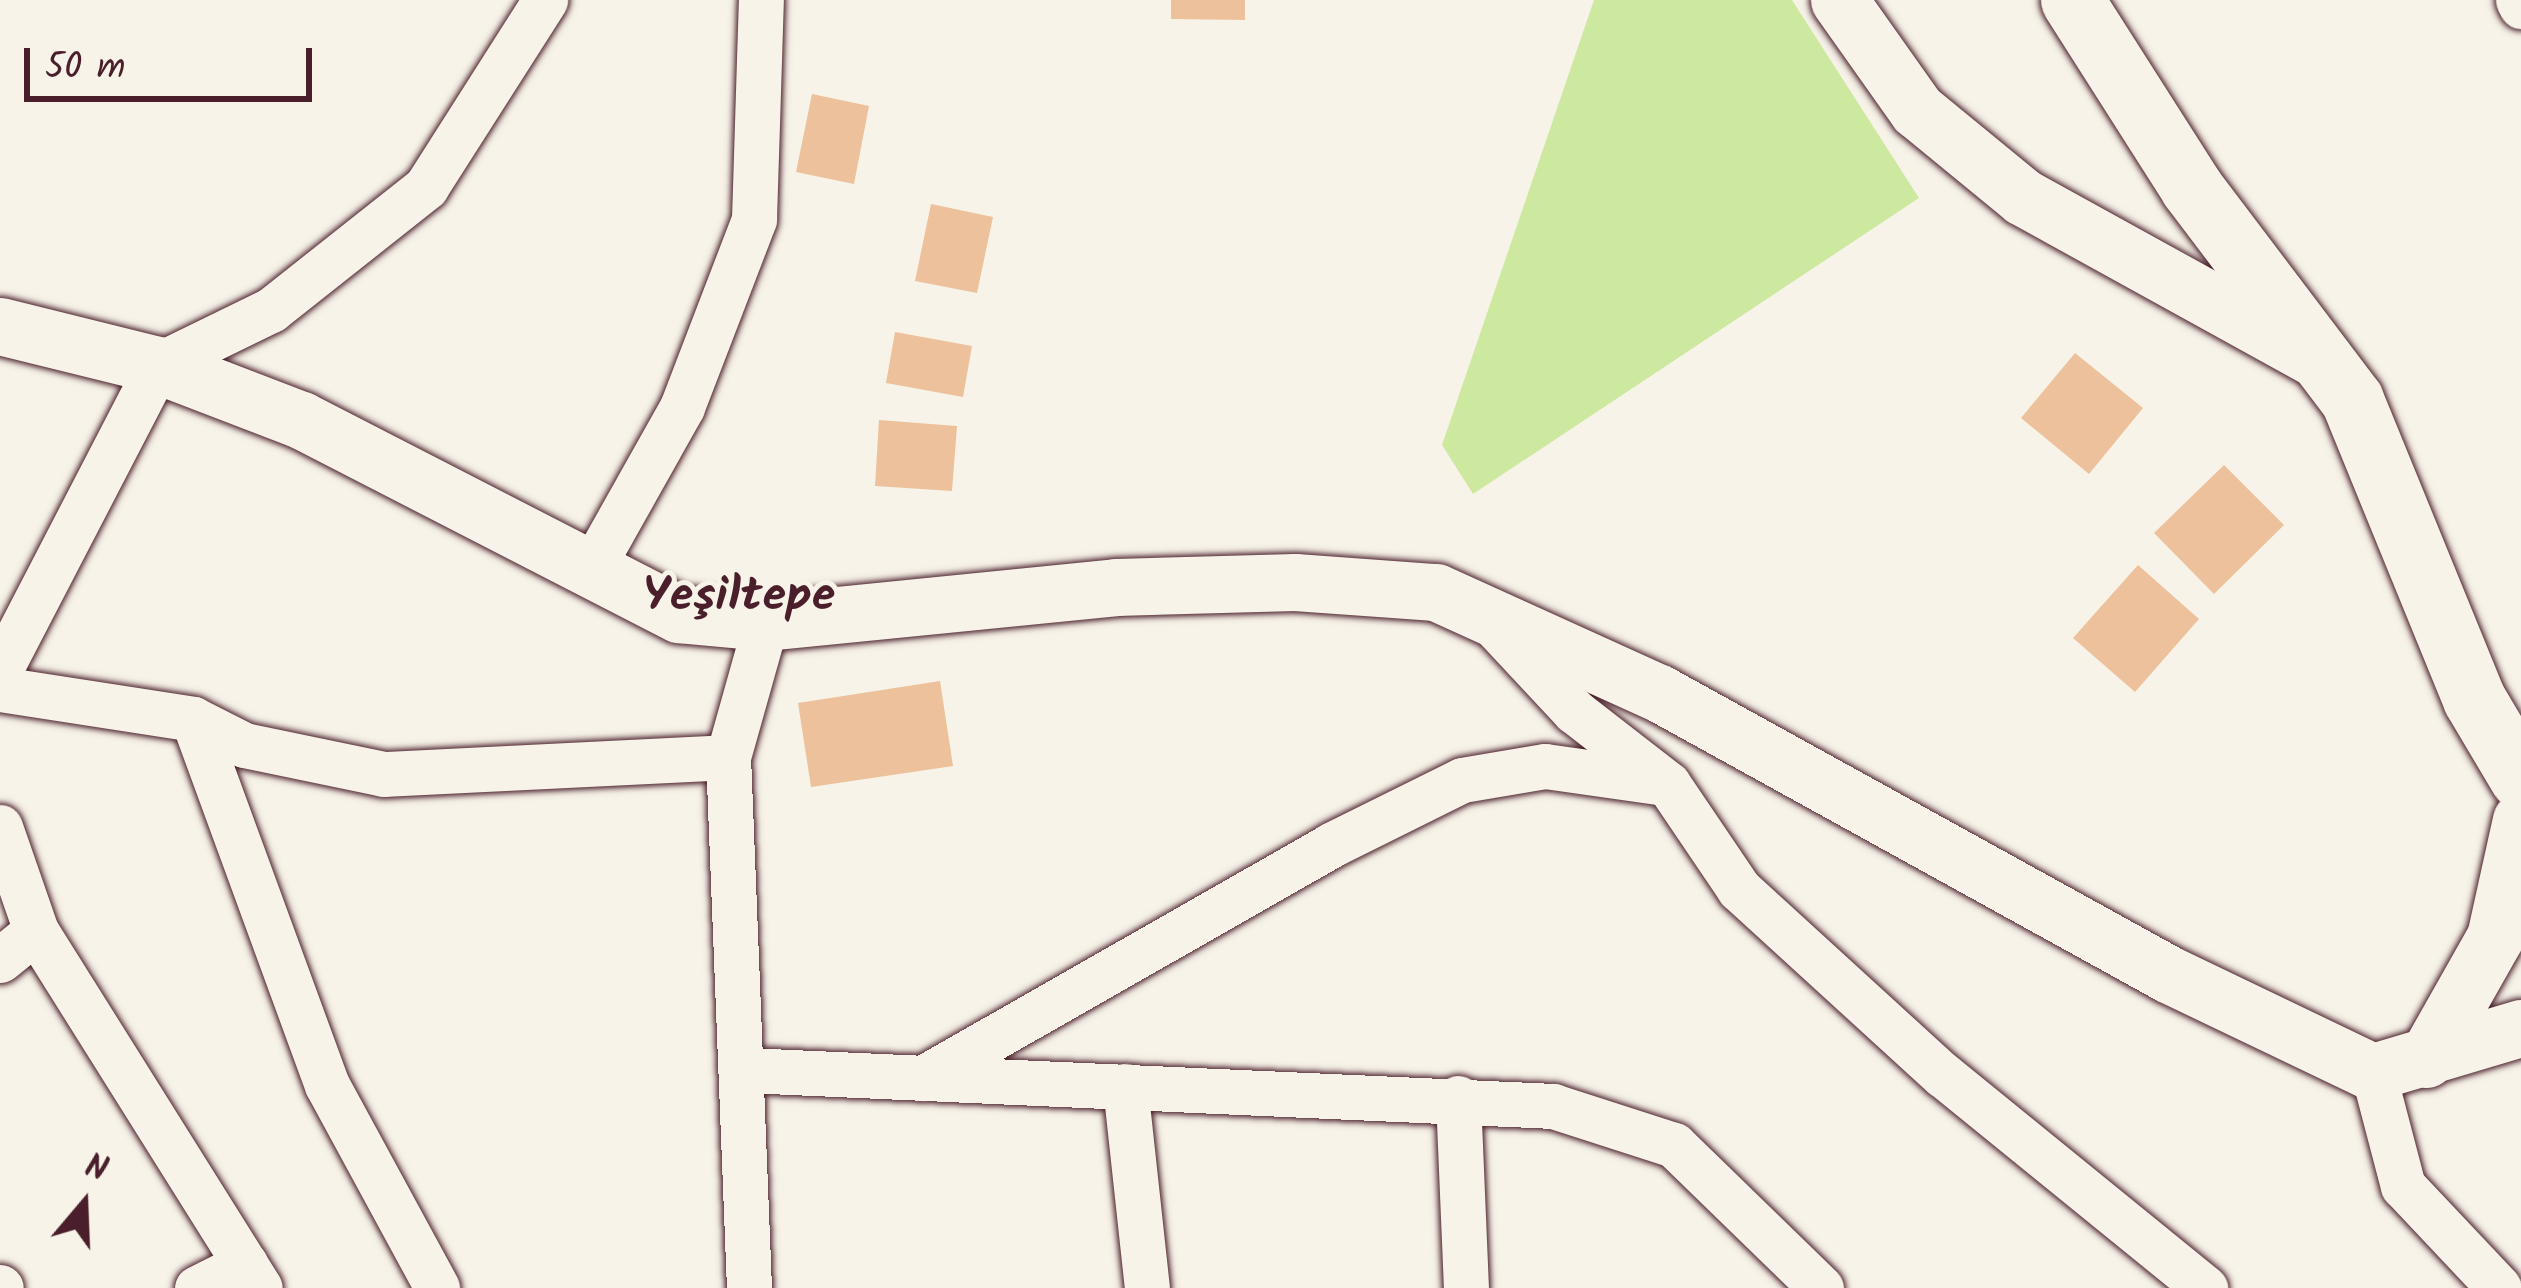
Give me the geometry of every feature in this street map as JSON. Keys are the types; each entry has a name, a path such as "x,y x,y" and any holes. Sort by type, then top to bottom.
{"main road":[{"path":"2072,0 2191,187 2352,400 2474,699 2521,778"}],"street":[{"path":"590,571 682,407 754,219 760,0"},
{"path":"1839,0 1917,110 2024,197 2324,363"},
{"path":"0,670 158,365 271,310 426,187 529,6"},
{"path":"0,326 158,365 301,420 680,614 766,622 1116,587 1295,582 1436,592 1659,693 2168,974 2274,1018 2400,1066 2521,1028"},
{"path":"1483,613 1574,711 1668,784 1739,889 1943,1075 2205,1288"},
{"path":"749,1288 746,1070 728,757 766,622"},
{"path":"0,689 193,719 244,746 384,773 728,757"},
{"path":"193,719 327,1085 437,1288"},
{"path":"922,1078 1331,845 1462,780 1545,766 1668,784"},
{"path":"2499,1288 2403,1186 2400,1066 2495,937 2521,820"},
{"path":"0,827 36,931 252,1276 197,1288"},
{"path":"0,960 36,931"},
{"path":"746,1070 1553,1106 1674,1145 1821,1288"},
{"path":"1125,1086 1147,1288"},
{"path":"1458,1099 1466,1288"}],"green space":[{"path":"1594,0 1792,0 1919,198 1473,494 1442,445"}],"building":[{"path":"1171,0 1245,0 1245,20 1171,19"},
{"path":"812,94 869,106 854,184 796,172"},
{"path":"931,204 993,217 977,293 915,281"},
{"path":"895,332 972,346 963,397 886,383"},
{"path":"2075,353 2143,408 2089,474 2021,418"},
{"path":"879,420 957,426 952,491 875,486"},
{"path":"2224,465 2284,525 2214,594 2154,533"},
{"path":"2138,565 2199,619 2135,692 2073,638"},
{"path":"940,681 953,766 811,787 798,703"}],"district":[{"name":"Yeşiltepe","path":"739,598"}]}
